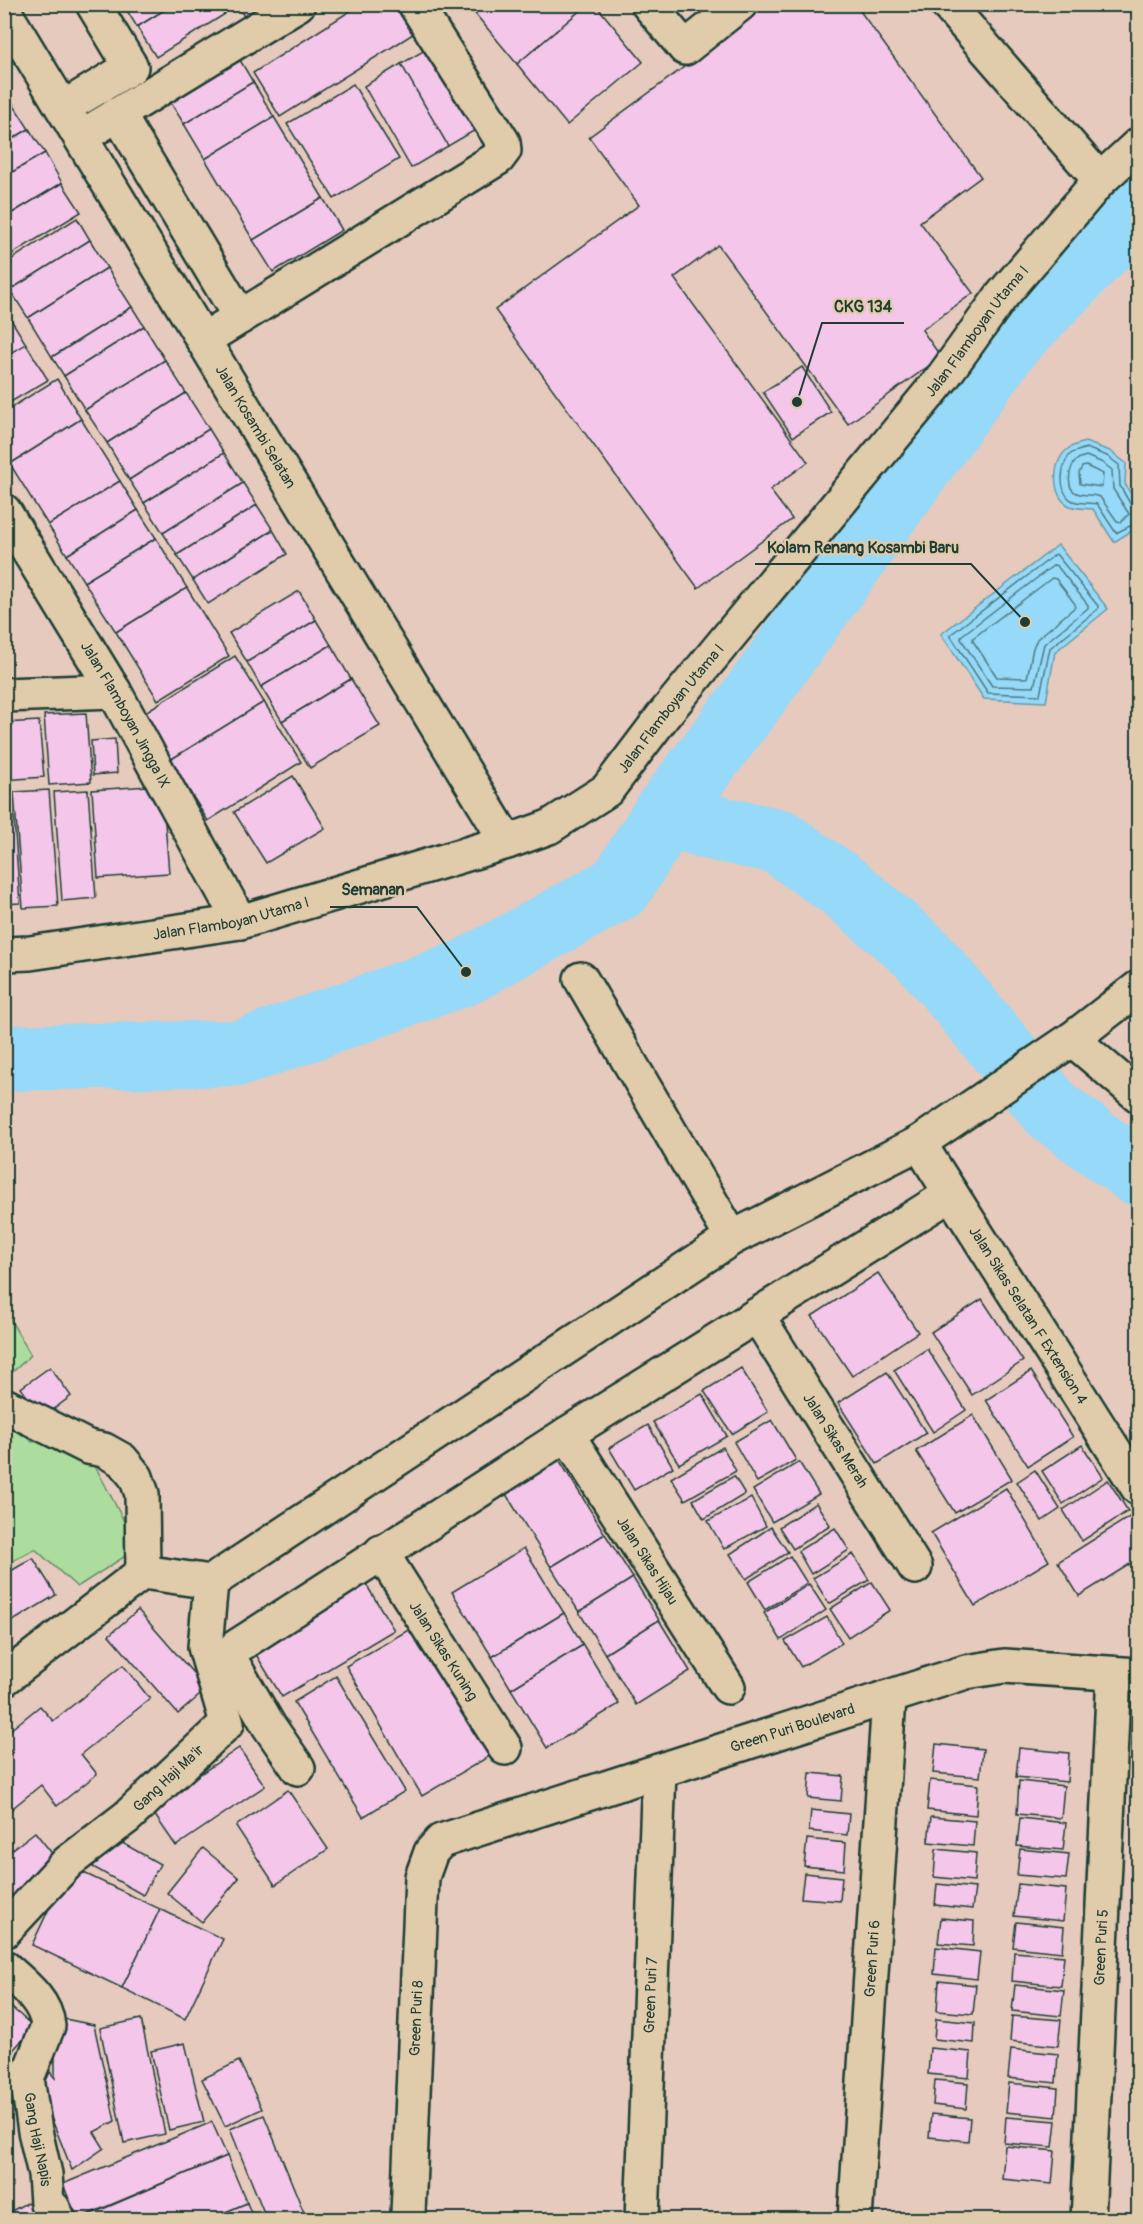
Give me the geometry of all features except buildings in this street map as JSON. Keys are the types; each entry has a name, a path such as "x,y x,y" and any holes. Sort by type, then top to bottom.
{"street":[{"path":"63,108 131,67 93,4"},
{"path":"81,137 298,4"},
{"path":"203,340 498,158 504,150 503,142 415,4"},
{"path":"648,4 685,48 740,4"},
{"path":"947,4 1100,180"},
{"name":"Jalan Kosambi Selatan","path":"4,11 507,842"},
{"path":"118,114 240,317"},
{"name":"Jalan Flamboyan Utama I","path":"4,954 30,953 240,922 507,842 549,827 607,790 663,716 943,377 1000,298 1100,180 1138,145"},
{"name":"Jalan Flamboyan Jingga IX","path":"4,511 114,691 240,922"},
{"path":"4,695 114,691"},
{"path":"581,979 732,1238"},
{"path":"4,1679 133,1580 211,1582 732,1238 919,1143 1062,1045 1138,988"},
{"path":"1062,1045 1138,1095"},
{"name":"Jalan Sikas Selatan F Extension 4","path":"919,1143 1138,1488"},
{"path":"298,1768 269,1726 230,1659 230,1654 236,1647 567,1434 951,1194"},
{"name":"Jalan Sikas Merah","path":"757,1316 915,1567"},
{"path":"4,1405 88,1447 104,1450 122,1460 136,1477 142,1494 133,1580"},
{"name":"Jalan Sikas Hijau","path":"567,1434 729,1687"},
{"name":"Jalan Sikas Kuning","path":"381,1552 505,1749"},
{"name":"Gang Haji Ma'ir","path":"4,1931 68,1862 127,1816 226,1723 205,1647 211,1582"},
{"name":"Green Puri Boulevard","path":"454,1835 966,1672 1005,1666 1126,1675"},
{"name":"Green Puri 5","path":"1088,2220 1126,1675"},
{"name":"Green Puri 6","path":"855,2220 889,1698"},
{"name":"Green Puri 7","path":"642,2220 659,1771"},
{"name":"Green Puri 8","path":"408,2214 422,1877 431,1852 441,1841 454,1835"},
{"name":"Gang Haji Napis","path":"4,1967 33,1994 47,2018 48,2026 27,2078 35,2131 45,2174 47,2203 53,2208 58,2220"}],"green space":[{"path":"4,1309 31,1355 5,1379 4,1379"},
{"path":"4,1412 32,1442 79,1435 138,1548 77,1587 35,1549 5,1565"}],"water":[{"path":"1085,442 1110,451 1126,463 1125,484 1138,506 1138,527 1114,542 1093,509 1070,506 1059,495 1056,487 1056,469 1063,454 1072,446"},
{"path":"1058,545 1108,609 1055,652 1046,702 984,699 941,634"}],"waterway":[{"path":"1138,210 1009,342 748,705 666,813 714,828 778,841 845,888 923,955 1053,1111 1138,1173"},
{"path":"4,1058 241,1053 466,972 620,887 666,813"}],"place":[{"name":"CKG 134","path":"797,402"},
{"name":"Kolam Renang Kosambi Baru","path":"1025,622"},
{"name":"Semanan","path":"466,972"}]}
